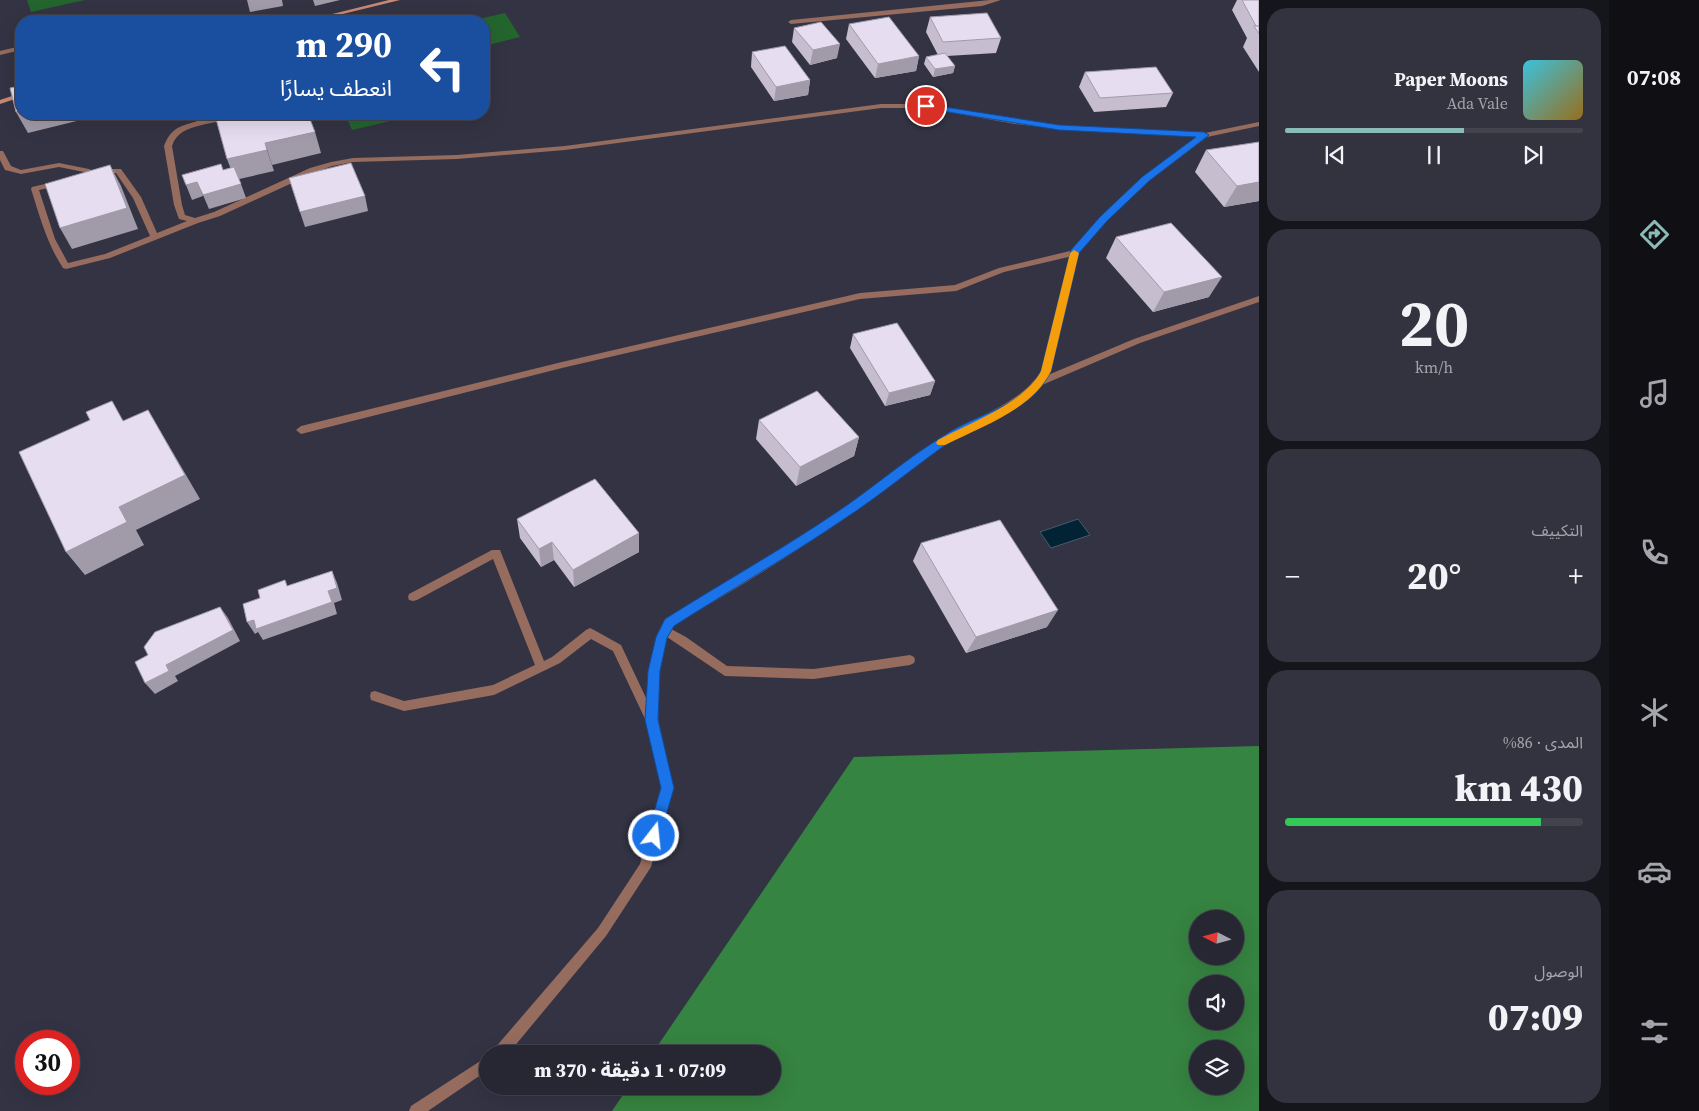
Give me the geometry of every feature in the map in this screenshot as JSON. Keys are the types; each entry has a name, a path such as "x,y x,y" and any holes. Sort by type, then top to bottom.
{"main road":[{"path":"333,15 397,0"},
{"path":"0,102 15,97"}],"street":[{"path":"791,22 982,4 998,0"},
{"path":"0,53 15,49"},
{"path":"89,171 35,190 46,230 56,253 66,266 107,256 252,200 313,170 353,160 457,157 565,148 881,106 926,106 1059,128 1204,135 1259,124"},
{"path":"195,221 182,217 178,205 168,146 170,140 179,130 214,120"},
{"path":"652,720 654,671 662,637 669,622 840,516 949,437 1016,404 1040,382 1046,371 1074,253 1103,219 1146,179 1204,135"},
{"path":"0,153 8,168 21,172 59,166 89,171 118,171 137,197 154,237"},
{"path":"301,430 562,365 860,296 956,288 1002,270 1074,253"},
{"path":"1040,382 1136,341 1259,299"},
{"path":"413,597 496,553 541,667"},
{"path":"665,631 682,640 725,671 814,674 910,660"},
{"path":"375,696 404,706 494,690 556,660 590,633 617,648 652,720 668,788 645,868 602,932 507,1045"},
{"path":"416,1111 479,1068"}],"green space":[{"path":"27,0 85,0 31,12"},
{"path":"505,13 520,37 490,44 490,16"},
{"path":"348,120 394,120 352,130"},
{"path":"1259,746 1259,1111 612,1111 623,1095 781,1095 781,1045 658,1045 854,757"}],"water":[{"path":"1078,519 1090,535 1051,548 1040,532"}],"building":[{"path":"1242,0 1259,0 1259,26 1256,26"},
{"path":"987,13 1001,38 943,42 930,17"},
{"path":"889,17 919,56 878,64 849,24"},
{"path":"821,22 840,44 813,50 794,28"},
{"path":"1254,26 1259,26 1259,34"},
{"path":"785,46 810,80 776,87 752,52"},
{"path":"945,53 955,66 935,69 926,57"},
{"path":"1156,67 1173,93 1100,98 1085,72"},
{"path":"15,87 15,108 10,88"},
{"path":"216,120 310,120 315,132 265,143 267,150 227,159"},
{"path":"1259,142 1259,182 1237,186 1206,150"},
{"path":"351,163 365,196 300,212 289,178"},
{"path":"221,164 223,170 234,167 241,184 203,195 197,182 186,185 182,175"},
{"path":"110,165 127,208 60,228 45,184"},
{"path":"1171,223 1222,277 1164,292 1116,237"},
{"path":"897,323 935,381 889,393 853,334"},
{"path":"817,391 859,437 800,467 759,420"},
{"path":"112,401 123,421 148,410 185,475 119,507 127,522 66,552 19,452 90,420 86,412"},
{"path":"595,479 639,533 573,570 552,542 539,549 517,519"},
{"path":"1000,520 1058,610 976,637 921,543"},
{"path":"332,571 337,588 328,591 332,602 256,629 254,620 247,622 243,604 260,598 258,590 285,580 287,586"},
{"path":"220,607 233,630 166,665 169,671 145,683 135,662 148,655 144,647 155,632"}],"slow traffic":[{"path":"941,443 949,437 1016,404 1040,382 1046,371 1074,253"}],"route":[{"path":"654,836 668,788 652,720 654,671 662,637 669,622 840,516 949,437 1016,404 1030,393 1040,382 1046,371 1074,253 1103,219 1146,179 1204,135 1059,128 926,106"}]}
